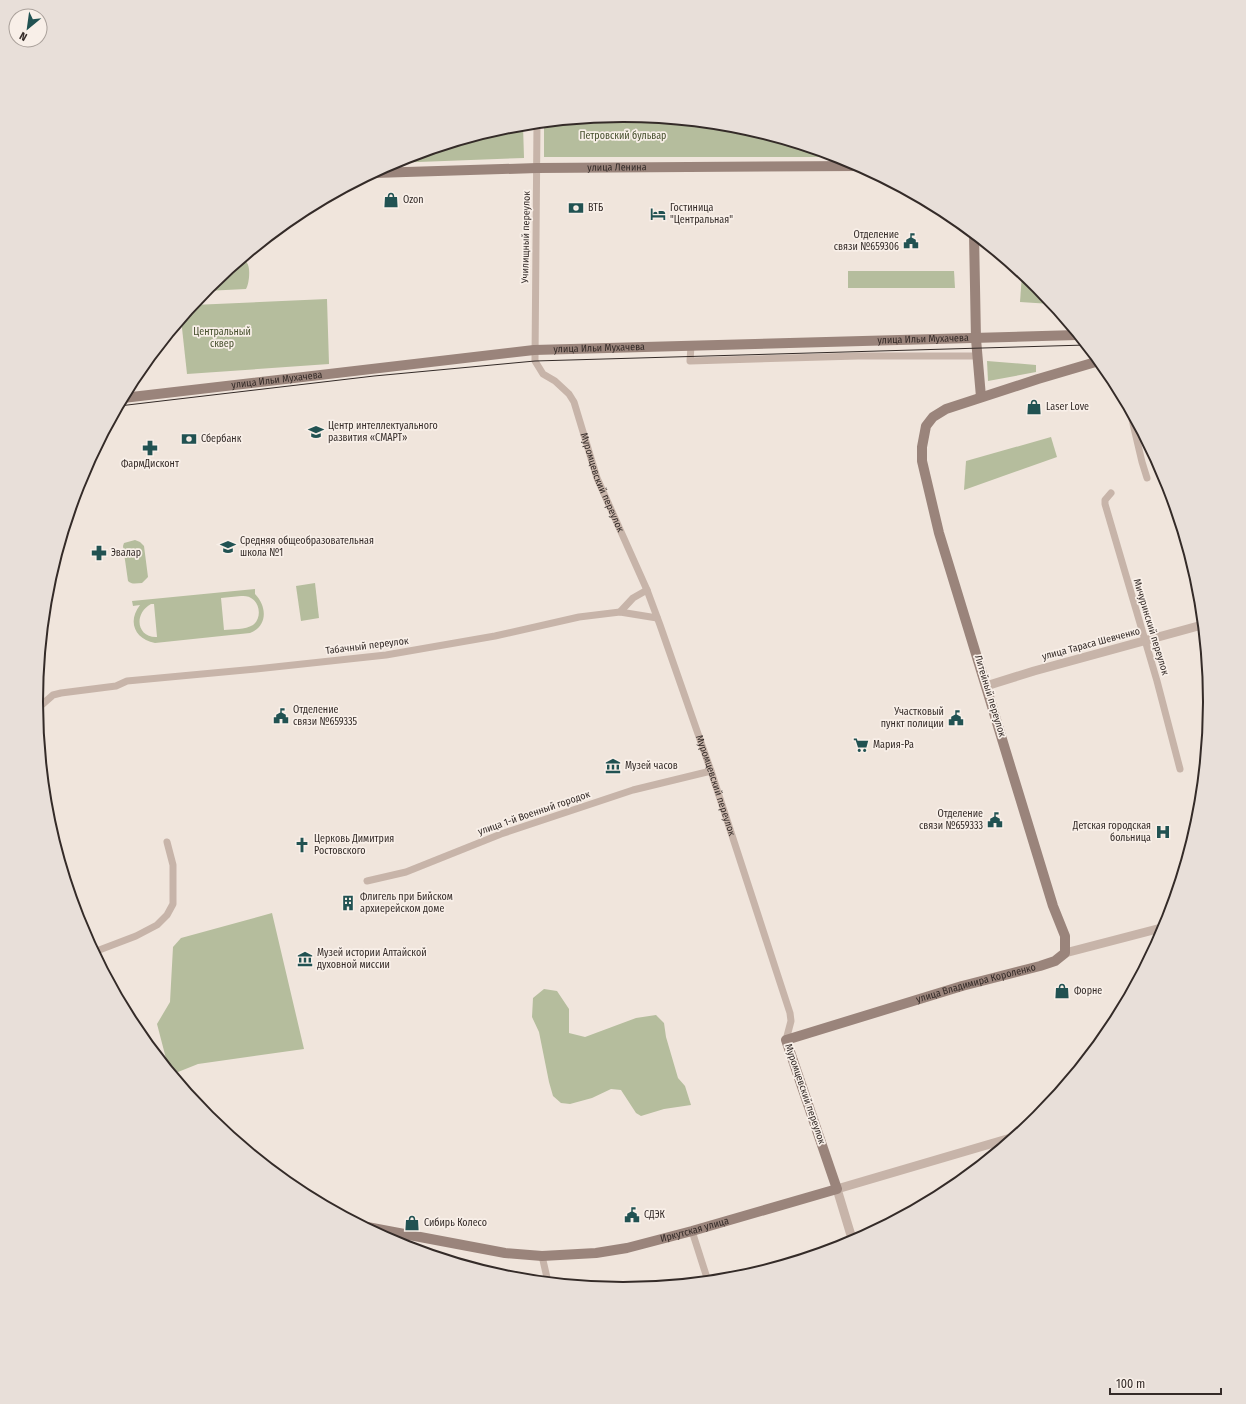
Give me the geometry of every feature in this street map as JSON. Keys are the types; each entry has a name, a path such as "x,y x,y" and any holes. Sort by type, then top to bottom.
{"main road":[{"name":"улица Ленина","path":"387,173 537,168 845,166"},
{"path":"974,241 976,338 981,397 1093,363"},
{"name":"улица Ильи Мухачева","path":"130,397 534,350 1072,335"},
{"name":"Литейный переулок","path":"981,397 946,409 933,417 926,426 923,436 922,461 940,533 986,686 1054,906 1065,936 1065,953"},
{"name":"улица Владимира Короленко","path":"786,1040 955,988 1040,966 1055,961 1065,953"},
{"name":"Муромцевский переулок","path":"786,1040 836,1189"},
{"name":"Иркутская улица","path":"397,1236 505,1253 542,1256 612,1250 692,1231 836,1189"}],"street":[{"name":"Училищный переулок","path":"534,350 537,129"},
{"path":"690,346 690,361 858,356 978,356"},
{"name":"Муромцевский переулок","path":"534,350 535,361 543,374 555,381 569,394 574,402 597,478 647,590 711,771 790,1013 791,1021 786,1040"},
{"path":"1135,430 1147,478"},
{"name":"Мичуринский переулок","path":"1111,493 1105,500 1105,504 1157,681 1180,769"},
{"path":"620,612 633,598 647,590"},
{"name":"Табачный переулок","path":"43,704 53,695 60,693 116,686 127,681 386,655 495,636 579,617 620,612 657,618"},
{"name":"улица Тараса Шевченко","path":"986,686 1034,671 1198,626"},
{"name":"улица 1-й Военный городок","path":"367,881 406,872 501,834 633,790 711,771"},
{"path":"99,950 136,936 157,925 167,915 173,904 173,865 167,842"},
{"name":"улица Владимира Короленко","path":"1065,953 1157,928"},
{"name":"Иркутская улица","path":"836,1189 1004,1139"},
{"name":"Муромцевский переулок","path":"836,1189 851,1235"},
{"path":"692,1231 706,1276"},
{"path":"542,1256 547,1277"}],"green space":[{"name":"Петровский бульвар","path":"623,122 661,123 736,133 773,142 820,157 544,157 544,127 585,123"},
{"path":"523,131 524,158 411,162 473,142"},
{"path":"246,262 249,269 249,280 246,289 215,291"},
{"path":"848,271 954,271 955,288 848,288"},
{"path":"1021,281 1044,304 1020,302"},
{"name":"Центральный сквер","path":"327,299 329,364 187,374 182,326 201,305"},
{"path":"987,361 1036,365 1036,372 988,381"},
{"path":"1051,437 1057,457 964,490 966,461"},
{"path":"135,540 144,546 148,577 142,583 133,583 128,581 123,546 124,543"},
{"path":"315,583 319,618 301,621 296,586"},
{"path":"255,589 255,594 262,604 264,615 260,626 250,633 155,643 142,638 135,629 134,618 140,605 133,606 132,601","holes":["241,596 250,597 254,600 259,611 258,619 250,627 224,630 221,598","151,604 154,604 157,637 145,634 140,625 140,619 145,608"]},
{"path":"272,913 304,1049 198,1064 177,1072 166,1059 157,1024 170,1002 173,947 181,938"},
{"path":"544,989 557,991 569,1009 569,1033 585,1037 636,1018 656,1015 664,1023 666,1037 678,1078 685,1086 691,1105 664,1109 641,1116 636,1113 621,1090 611,1089 592,1098 570,1104 561,1103 553,1096 539,1032 532,1017 533,998"}],"tram line":[{"path":"125,405 374,376 535,361 1080,345"}],"place":[{"name":"Ozon","path":"391,200"},
{"name":"ВТБ","path":"576,208"},
{"name":"Гостиница \"Центральная\"","path":"658,214"},
{"name":"Отделение связи №659306","path":"911,241"},
{"name":"Laser Love","path":"1034,407"},
{"name":"Центр интеллектуального развития «СМАРТ»","path":"316,432"},
{"name":"Сбербанк","path":"189,439"},
{"name":"ФармДисконт","path":"150,448"},
{"name":"Средняя общеобразовательная школа №1","path":"228,547"},
{"name":"Эвалар","path":"99,553"},
{"name":"Отделение связи №659335","path":"281,716"},
{"name":"Участковый пункт полиции","path":"956,718"},
{"name":"Мария-Ра","path":"861,745"},
{"name":"Музей часов","path":"613,766"},
{"name":"Отделение связи №659333","path":"995,820"},
{"name":"Детская городская больница","path":"1163,832"},
{"name":"Церковь Димитрия Ростовского","path":"302,845"},
{"name":"Флигель при Бийском архиерейском доме","path":"348,903"},
{"name":"Музей истории Алтайской духовной миссии","path":"305,959"},
{"name":"Форне","path":"1062,991"},
{"name":"СДЭК","path":"632,1215"},
{"name":"Сибирь Колесо","path":"412,1223"}]}
